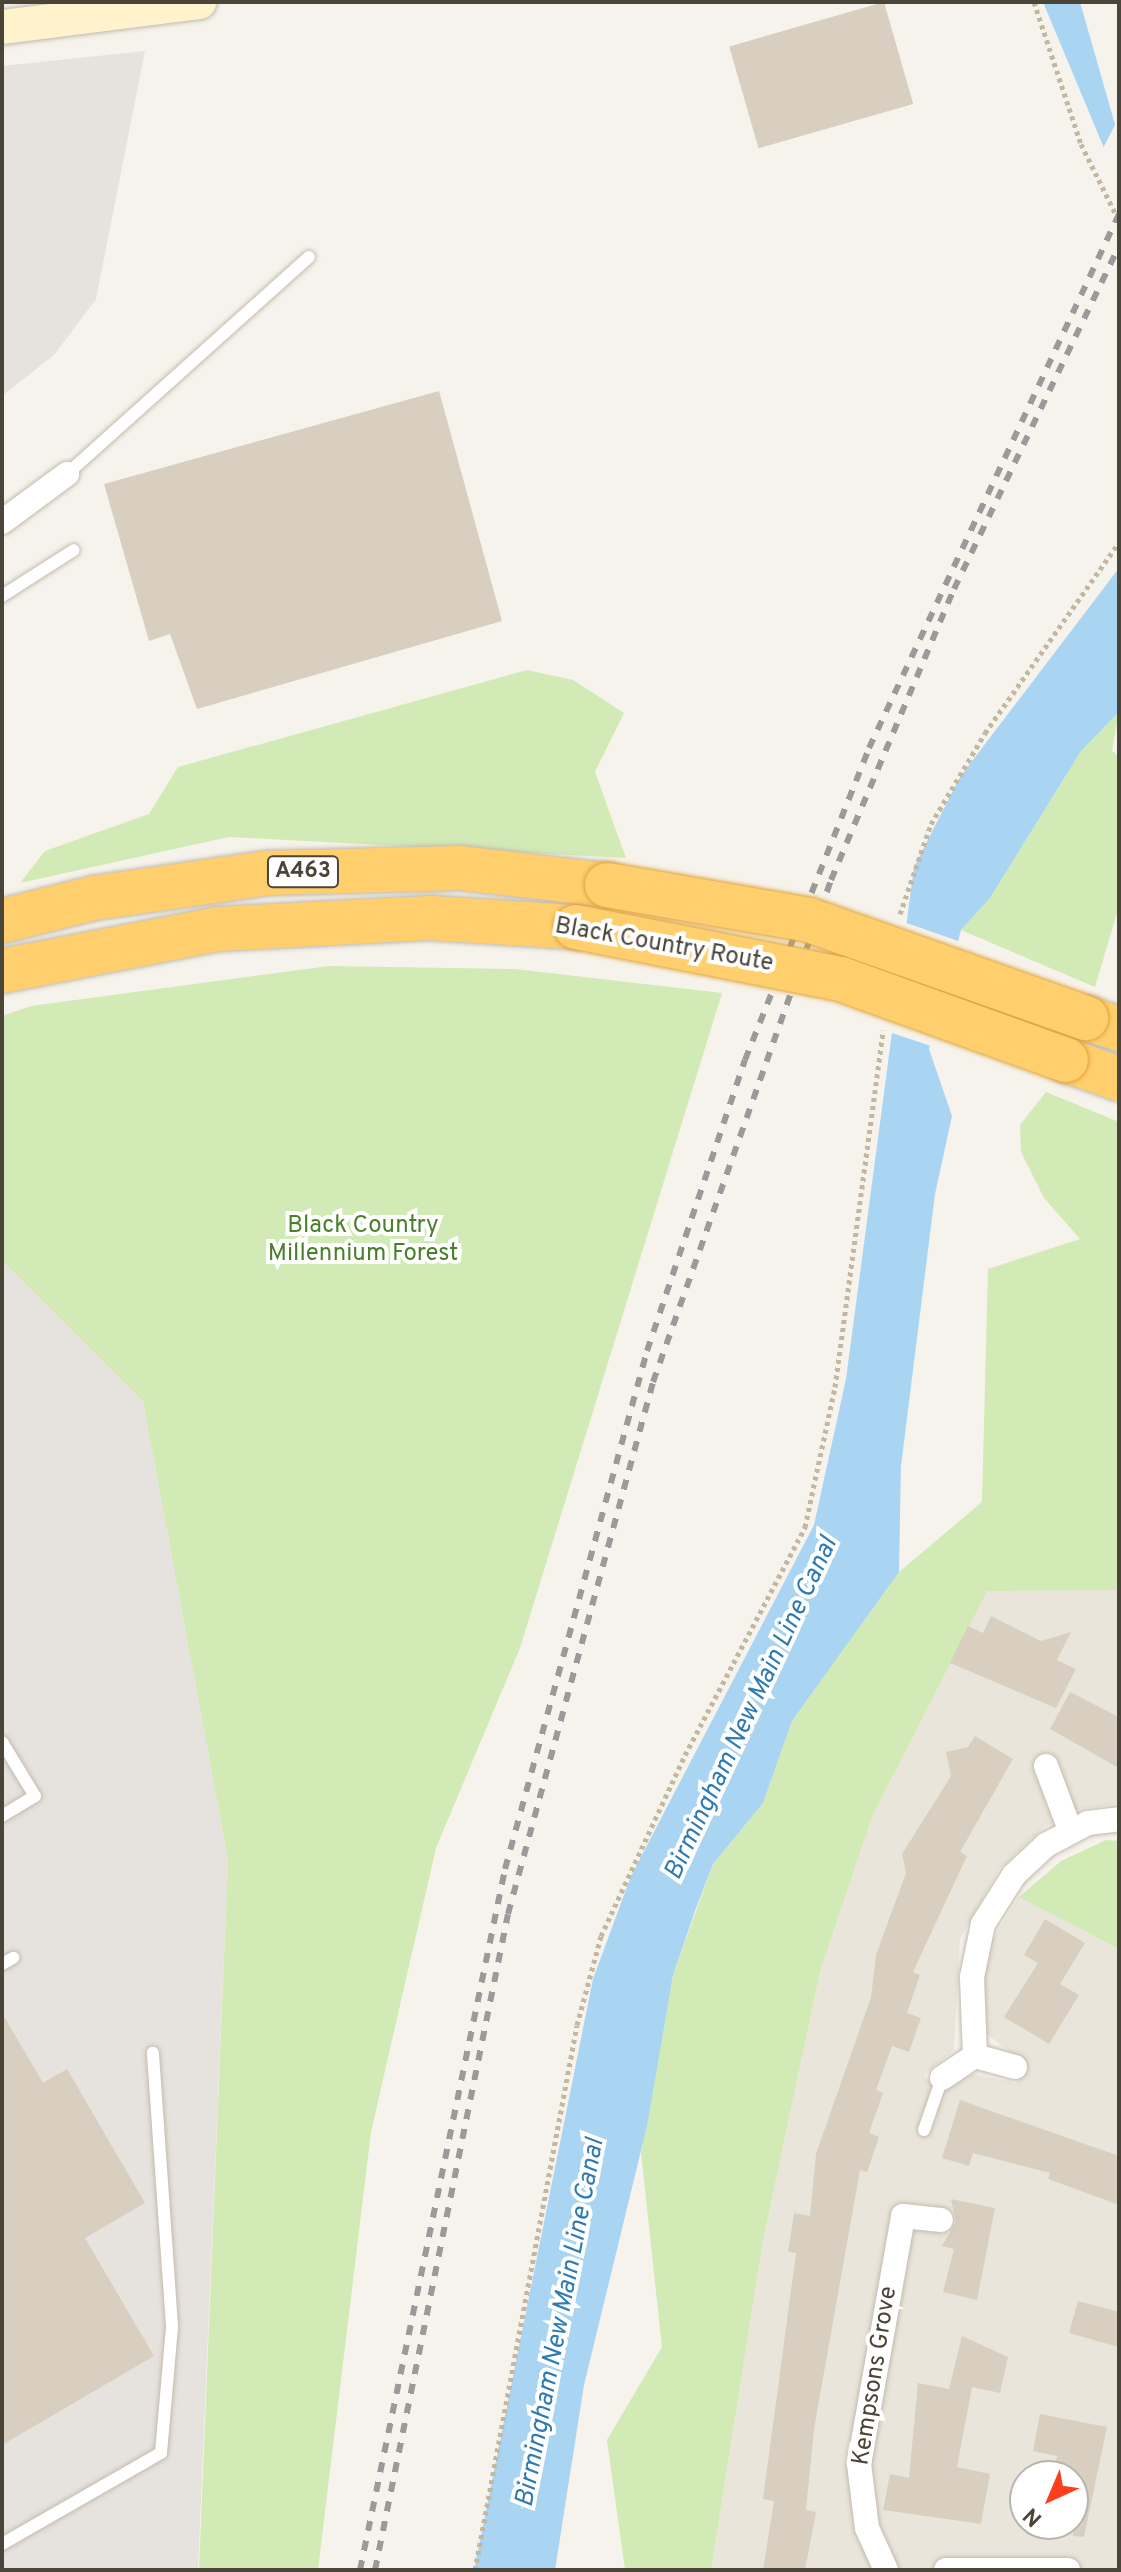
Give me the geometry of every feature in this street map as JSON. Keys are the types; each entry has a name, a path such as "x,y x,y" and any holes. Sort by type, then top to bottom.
{"highway":[{"name":"Black Country Route","path":"2,921 94,898 268,873 460,868 607,885 809,920 1102,1024"},
{"name":"Black Country Route","path":"2,971 101,946 218,929 431,918 576,927 841,979 1119,1079"}],"street":[{"path":"2,27 199,2"},
{"path":"2,522 67,474"},
{"path":"1046,1766 1070,1830"},
{"path":"975,2056 972,1977 983,1924 1014,1875 1070,1830 1119,1819"},
{"path":"942,2078 975,2056 1015,2067"},
{"name":"Kempsons Grove","path":"886,2570 867,2528 859,2464 903,2216 941,2220"},
{"path":"946,2570 1068,2570"}],"lane":[{"path":"67,474 309,257"},
{"path":"2,596 74,550"},
{"path":"2,1742 35,1796 2,1816"},
{"path":"2,2544 161,2453 172,2326 153,2053"},
{"path":"924,2130 942,2078"}],"path":[{"path":"1034,2 1081,144 1119,221"},
{"path":"899,921 903,891 931,824 985,733 1119,542"},
{"path":"475,2570 577,2025 601,1936 685,1755 805,1527 835,1387 884,1021"}],"shaded area":[{"path":"145,51 96,299 54,355 2,396 2,66"},
{"path":"2,1260 143,1401 228,1860 198,2570 2,2570"},
{"path":"1119,1557 1119,1803 1077,1810 1043,1828 999,1869 960,1939 954,2050 924,2075 938,2091 973,2074 1016,2083 1024,2062 985,2033 985,1952 1019,1897 1119,1949 1119,2570 711,2570 763,2241 820,1972 872,1817 987,1590 1117,1590"}],"green space":[{"path":"527,670 573,680 624,713 595,772 626,858 229,837 20,883 45,851 149,814 178,767"},
{"path":"1119,712 1112,751 1119,757 1119,906 1095,987 961,930 990,898 1081,751"},
{"name":"Black Country Millennium Forest","path":"329,966 515,969 722,993 520,1648 436,1848 371,2132 318,2570 199,2570 228,1860 143,1401 2,1260 2,1016 31,1006"},
{"path":"1046,1092 1119,1122 1117,1590 987,1591 872,1817 820,1972 763,2241 711,2570 625,2570 607,2440 662,2347 641,2153 673,1975 713,1864 763,1803 792,1721 899,1572 982,1502 988,1269 1080,1239 1044,1198 1021,1152 1020,1125"},
{"path":"1106,1840 1119,1841 1119,1949 1019,1897 1061,1861"}],"water":[{"path":"1043,2 1080,2 1116,128 1119,184"},
{"name":"Birmingham New Main Line Canal","path":"1119,568 1119,712 1081,751 990,898 961,930 929,1049 952,1116 935,1194 901,1466 899,1572 792,1721 763,1803 713,1864 695,1911 673,1975 647,2126 584,2385 555,2570 474,2570 593,1979 631,1876 814,1525 846,1379 914,867 960,777"}],"pier":[{"path":"1118,119 1119,123 1119,188 1099,156"},
{"path":"898,920 961,942 934,1047 883,1030"}],"building":[{"path":"884,2 913,104 758,148 729,46"},
{"path":"439,391 502,621 197,709 170,634 149,641 104,484"},
{"path":"991,1616 1041,1641 1071,1632 1057,1660 1076,1669 1056,1708 950,1663 968,1626 983,1633"},
{"path":"1070,1692 1119,1717 1119,1768 1050,1729"},
{"path":"975,1736 1013,1759 960,1852 967,1856 913,1972 920,1975 907,2013 921,2018 909,2052 892,2046 876,2090 883,2093 869,2133 879,2137 867,2172 860,2170 814,2429 806,2510 816,2512 805,2570 763,2570 774,2501 763,2499 796,2253 788,2252 794,2213 810,2216 816,2154 871,1997 876,1955 906,1873 902,1854 951,1776 946,1752 968,1747"},
{"path":"1045,1919 1085,1943 1060,1984 1079,1995 1049,2044 1004,2017 1038,1963 1024,1955"},
{"path":"2,2013 43,2083 67,2069 145,2203 85,2238 154,2356 2,2445"},
{"path":"960,2100 1119,2156 1119,2205 1048,2179 1050,2173 973,2153 969,2166 942,2158"},
{"path":"951,2199 995,2208 977,2300 943,2292 954,2249 942,2246 956,2222"},
{"path":"1078,2301 1119,2312 1119,2347 1069,2333"},
{"path":"962,2336 1008,2357 1000,2393 972,2387 957,2467 990,2474 981,2524 883,2510 890,2474 909,2478 918,2383 949,2389"},
{"path":"1040,2414 1107,2427 1089,2513 1089,2460 1056,2460 1057,2456 1033,2451"}],"railway":[{"path":"360,2570 505,1869 647,1351 745,1060 869,748 1119,214"},
{"path":"375,2570 508,1914 653,1382 831,880 954,589 1119,246"}]}
